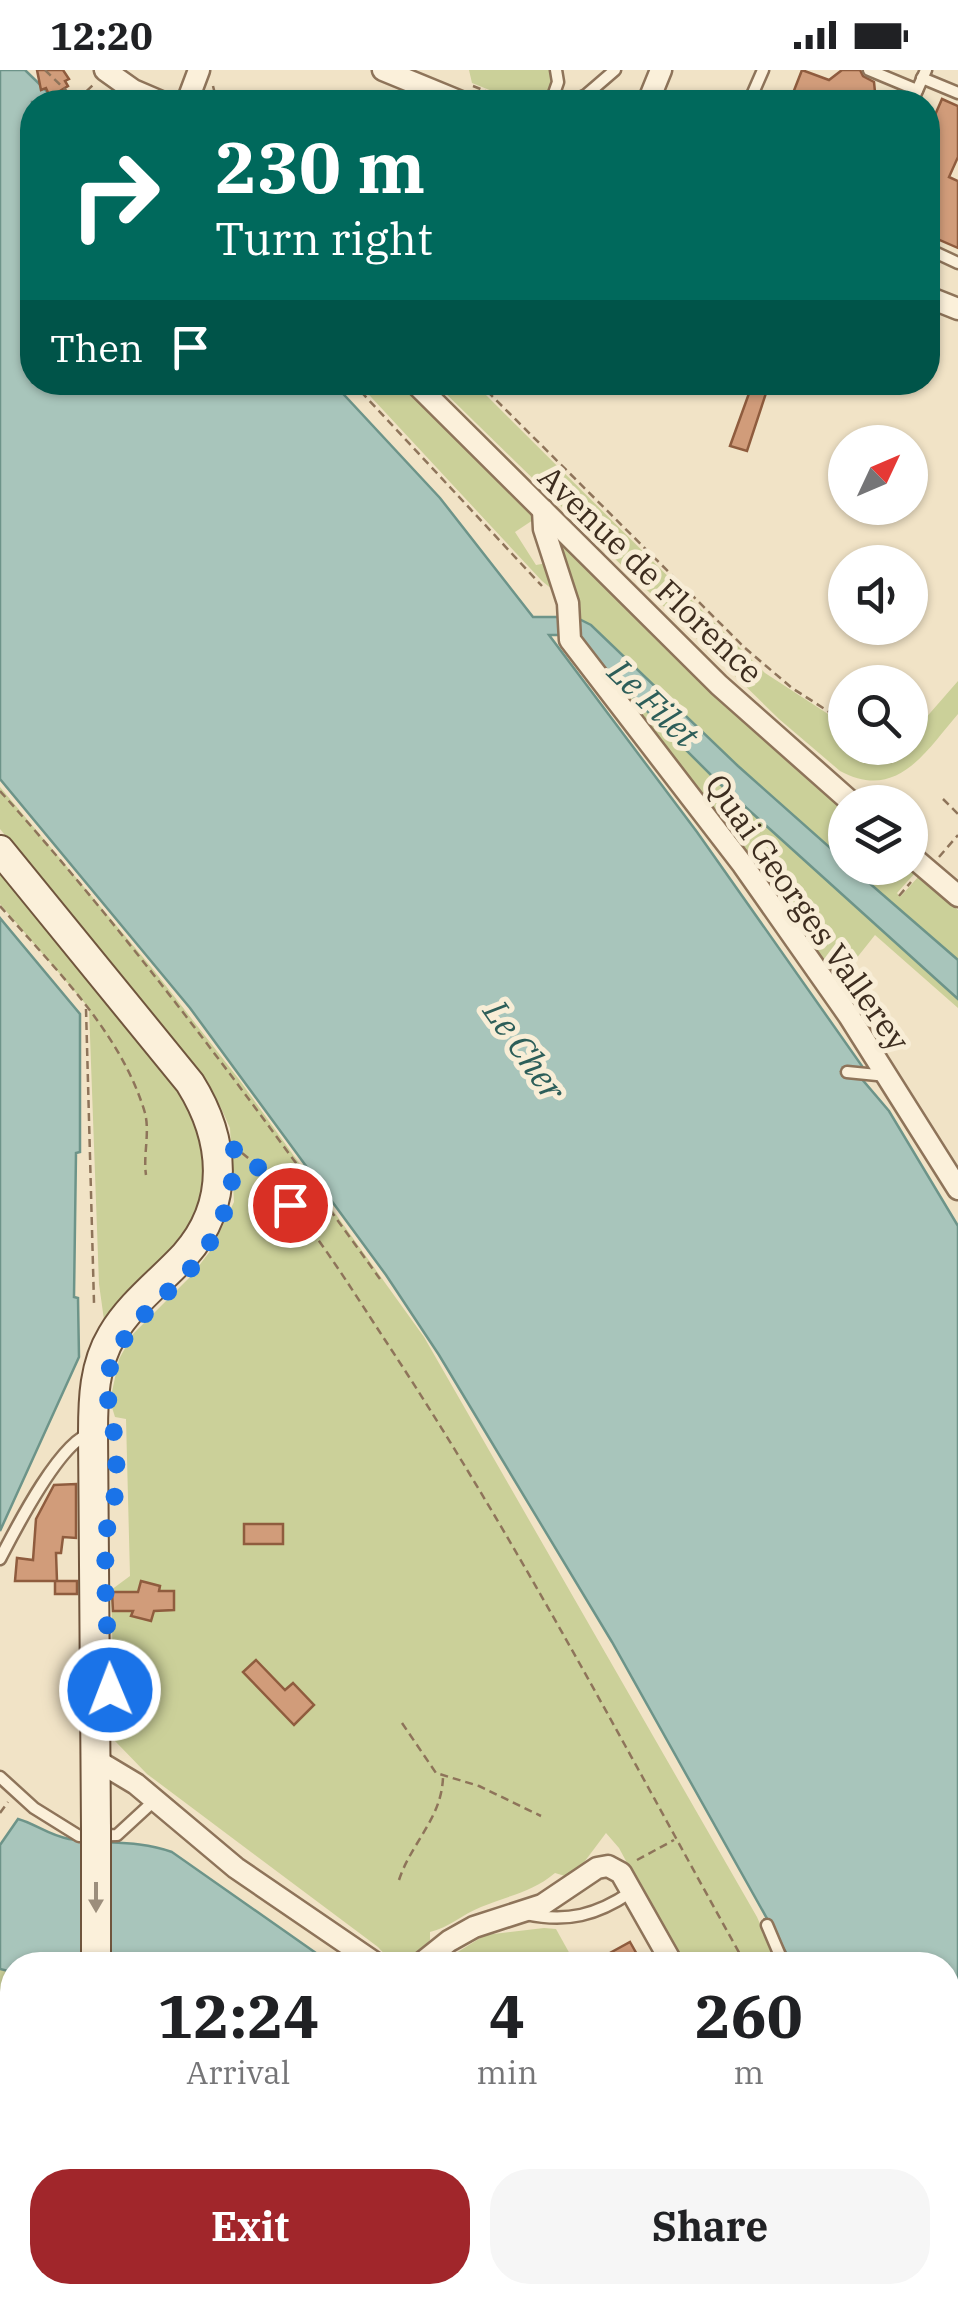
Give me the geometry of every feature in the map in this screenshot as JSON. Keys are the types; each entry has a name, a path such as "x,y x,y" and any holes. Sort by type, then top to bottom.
{"street":[{"path":"382,70 453,90"},
{"path":"100,76 132,90"},
{"name":"Avenue de Florence","path":"427,395 719,685 832,785"},
{"name":"Quai Georges Vallerey","path":"543,510 544,529 568,602 570,640 744,865 888,1076 958,1189"},
{"path":"0,850 190,1084 211,1122 218,1152 220,1177 205,1227 186,1254 120,1323 104,1351 96,1380 96,1952"},
{"path":"928,870 958,896"},
{"path":"96,1760 118,1770 236,1868 359,1952"},
{"path":"435,1952 474,1927 542,1904 597,1868 608,1866 621,1873 666,1952"}],"lane":[{"path":"593,90 615,70"},
{"path":"869,70 917,90 924,74 958,93"},
{"path":"847,1072 888,1076"},
{"path":"0,1559 42,1485 79,1438 93,1433"},
{"path":"0,1777 34,1808 79,1836 117,1835 154,1800"},
{"path":"520,1912 554,1920 580,1917 609,1907 631,1892"},
{"path":"766,1924 778,1952"}],"path":[{"path":"45,70 65,90"},
{"path":"364,395 552,597 568,602"},
{"path":"491,395 745,648 792,688 828,711"},
{"path":"0,791 124,936 209,1044 380,1278"},
{"path":"943,799 958,814"},
{"path":"928,859 940,857 958,835"},
{"path":"0,906 86,1007 116,1049 146,1117 146,1175"},
{"path":"86,1007 94,1303"},
{"path":"234,1148 256,1165 290,1205 401,1364 516,1550 739,1952"},
{"path":"402,1723 428,1764 443,1776 479,1786 540,1816"},
{"path":"399,1880 404,1863 428,1828 442,1792 443,1776"},
{"path":"0,1813 8,1802"},
{"path":"640,1858 677,1838"}],"green space":[{"path":"469,70 550,70 554,84 550,90 489,90 472,83"},
{"path":"369,395 411,395 530,511 533,520 515,532 536,565 547,563 559,595"},
{"path":"447,395 486,395 765,673 828,714 828,761 779,719"},
{"path":"562,544 722,701 828,797 828,846 591,625 575,617"},
{"path":"582,646 720,784 958,999 958,1008 875,935 836,984"},
{"path":"958,681 958,714 928,749 928,715"},
{"path":"833,765 912,765 878,780 860,779"},
{"path":"0,787 152,968 238,1078 424,1337 757,1917 772,1952 675,1952 619,1848 606,1833 582,1865 565,1876 555,1873 529,1889 430,1932 430,1940 416,1952 383,1952 147,1774 115,1741 111,1590 130,1576 126,1419 115,1417 110,1401 119,1359 133,1334 191,1276 211,1250 234,1202 230,1128 186,1056 0,829"},
{"path":"0,865 187,1098 211,1158 198,1220 105,1327 99,1284 89,1008 0,904"},
{"path":"928,884 958,910 958,960 872,885 904,885 897,893 900,897 911,885"},
{"path":"556,1929 569,1952 458,1952 485,1935"}],"water":[{"path":"0,70 25,70 46,90 20,90 20,395 344,395 440,498 533,617 575,617 591,625 828,846 828,882 720,784 582,646 561,635 549,635 697,832 862,1066 861,1078 889,1111 958,1226 958,1952 786,1952 612,1642 439,1355 386,1275 190,1008 0,779"},
{"path":"832,885 872,885 958,960 958,999"},
{"path":"0,918 80,1014 80,1152 76,1153 74,1297 78,1298 79,1357 0,1531"},
{"path":"18,1819 69,1839 145,1845 172,1852 314,1952 0,1952 0,1845"}],"building":[{"path":"37,70 63,70 69,79 65,81 68,86 61,90 41,90"},
{"path":"802,70 829,80 842,70 860,70 874,82 875,90 794,90"},
{"path":"942,99 958,106 958,157 949,177 958,181 958,248 940,240"},
{"path":"748,395 765,395 747,451 730,446"},
{"path":"76,1484 76,1538 63,1537 61,1553 56,1553 57,1581 77,1581 77,1594 55,1594 55,1581 15,1581 17,1558 33,1560 36,1519 54,1485"},
{"path":"244,1524 283,1524 283,1544 244,1544"},
{"path":"141,1581 160,1586 159,1591 174,1591 174,1610 154,1611 151,1621 131,1616 133,1611 113,1611 112,1592 138,1592"},
{"path":"256,1660 285,1690 293,1683 314,1705 294,1725 243,1672"},
{"path":"630,1942 636,1952 612,1952"}],"route":[{"path":"110,1690 105,1558 107,1524 115,1493 112,1419 106,1394 110,1369 142,1316 206,1253 216,1237 233,1184 234,1148 256,1165 290,1205"}],"water label":[{"name":"Le Filet","path":"654,703"},
{"name":"Le Cher","path":"525,1050"}]}
